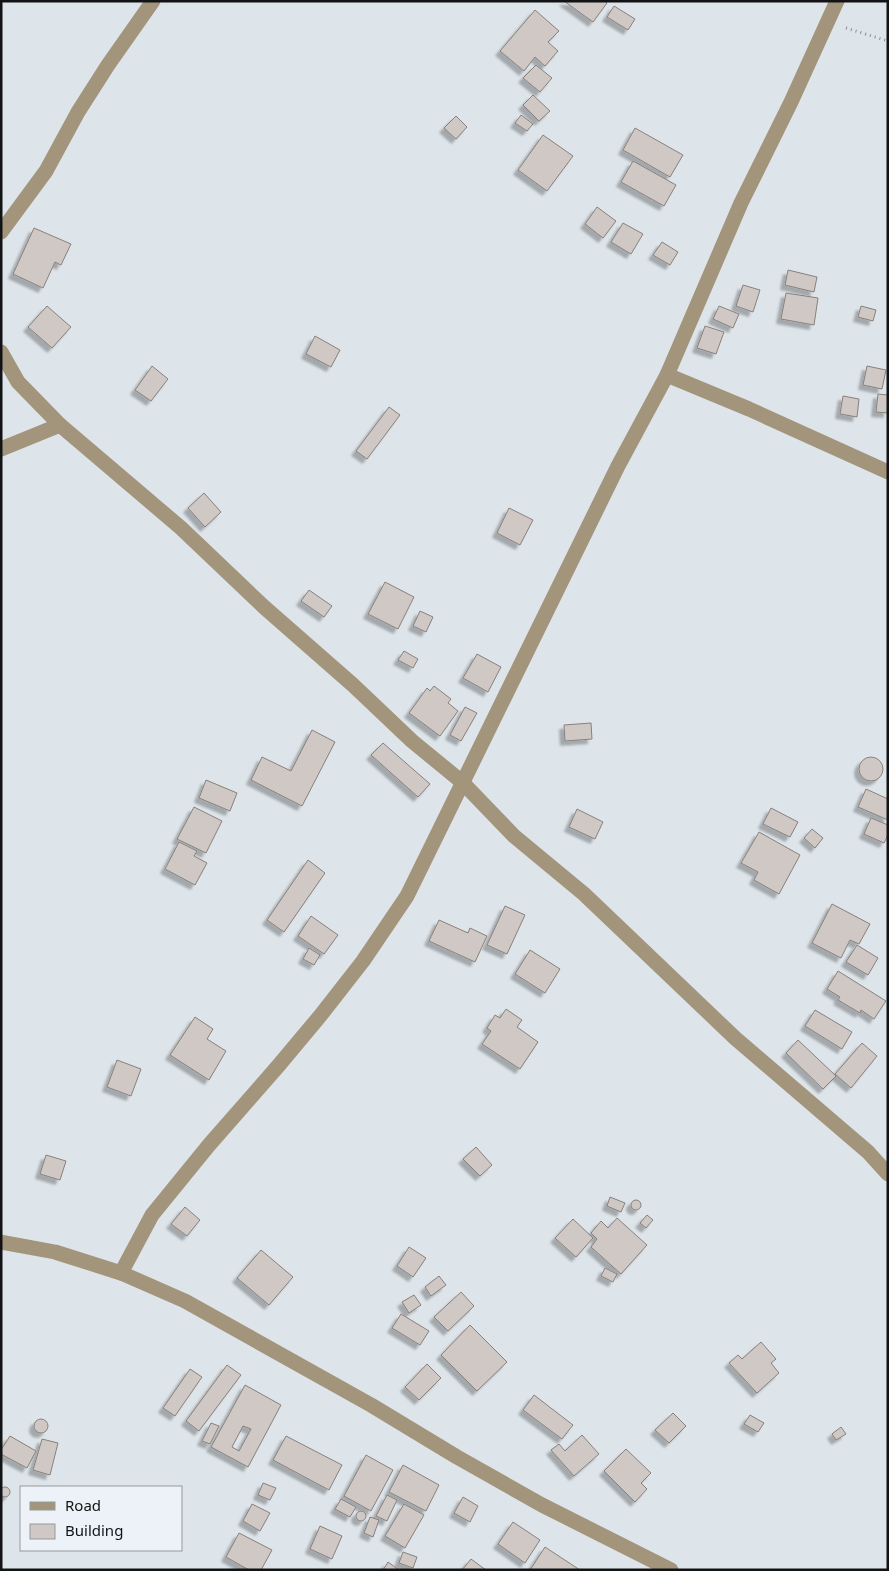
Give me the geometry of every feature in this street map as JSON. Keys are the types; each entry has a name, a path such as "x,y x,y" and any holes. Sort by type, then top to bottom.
{"street":[{"path":"1,232 46,171 78,112 153,1"},
{"path":"120,1273 152,1215 209,1145 279,1066 363,961 407,896 618,466 667,375 742,203 837,1"},
{"path":"1,352 18,382 60,425 180,528 264,607 412,740 462,782 514,836 584,894 735,1038 868,1152 888,1174"},
{"path":"667,375 749,409 888,472"},
{"path":"1,449 60,425"},
{"path":"1,1242 56,1252 120,1273 194,1306 371,1405 542,1505 653,1566 671,1570"}],"path":[{"path":"827,21 888,41"}],"building":[{"path":"564,1 605,1 607,3 593,22"},
{"path":"614,6 635,19 628,30 607,17"},
{"path":"535,10 559,31 548,42 558,51 545,66 535,57 524,71 500,51"},
{"path":"536,65 552,78 540,92 523,78"},
{"path":"533,95 550,111 539,121 523,105"},
{"path":"521,115 533,124 527,131 515,123"},
{"path":"456,116 467,127 456,139 444,128"},
{"path":"635,128 683,155 670,177 623,150"},
{"path":"543,135 573,156 547,191 518,170"},
{"path":"633,161 676,185 664,206 621,182"},
{"path":"597,207 616,221 603,238 585,224"},
{"path":"623,223 643,234 631,254 611,242"},
{"path":"34,228 71,244 61,265 55,262 43,288 13,274"},
{"path":"662,242 678,252 670,265 653,255"},
{"path":"788,270 817,277 814,292 785,285"},
{"path":"743,285 760,290 753,312 736,306"},
{"path":"786,293 818,298 814,325 781,319"},
{"path":"47,306 71,327 52,348 28,327"},
{"path":"719,306 739,314 733,328 713,319"},
{"path":"861,306 876,310 873,321 858,317"},
{"path":"705,326 724,332 716,354 697,348"},
{"path":"315,336 340,350 331,367 306,354"},
{"path":"152,366 168,379 151,401 135,390"},
{"path":"867,366 886,370 882,389 863,385"},
{"path":"878,394 888,395 888,413 876,412"},
{"path":"843,396 859,399 857,417 840,414"},
{"path":"389,407 400,415 367,459 356,451"},
{"path":"204,493 221,512 205,527 188,508"},
{"path":"509,508 533,520 520,545 497,533"},
{"path":"385,582 414,597 398,629 368,614"},
{"path":"309,590 332,606 324,617 301,601"},
{"path":"420,611 433,617 426,632 413,626"},
{"path":"404,651 418,659 413,668 398,660"},
{"path":"477,654 501,667 488,692 463,678"},
{"path":"434,686 451,699 448,703 458,711 440,736 409,713 427,688 430,691"},
{"path":"465,707 477,713 461,741 450,735"},
{"path":"591,723 592,739 565,741 564,725"},
{"path":"312,730 335,742 302,806 251,780 262,757 291,771"},
{"path":"383,743 430,784 418,797 371,755"},
{"path":"871,757 879,761 883,769 879,777 871,781 863,777 859,769 863,761"},
{"path":"206,780 237,793 230,811 199,798"},
{"path":"866,789 888,799 888,820 858,807"},
{"path":"194,807 222,821 206,853 177,839"},
{"path":"771,808 798,822 790,837 763,824"},
{"path":"577,809 603,822 595,839 569,827"},
{"path":"871,818 888,825 888,835 884,843 864,834"},
{"path":"812,829 823,838 815,848 804,838"},
{"path":"759,832 800,855 779,894 754,880 758,872 741,863"},
{"path":"179,842 197,851 194,856 207,863 195,885 165,869"},
{"path":"308,860 325,873 284,932 267,920"},
{"path":"832,904 870,924 859,944 850,940 841,958 812,943"},
{"path":"505,906 525,915 507,954 487,945"},
{"path":"311,916 338,935 324,954 298,936"},
{"path":"439,920 468,933 470,928 487,936 475,962 429,941"},
{"path":"857,945 878,958 868,975 846,962"},
{"path":"309,948 320,955 314,965 303,959"},
{"path":"530,950 560,969 545,993 515,974"},
{"path":"838,971 886,1001 874,1019 861,1010 860,1013 838,1000 840,997 827,989"},
{"path":"506,1009 522,1020 517,1027 538,1042 520,1069 482,1044 491,1031 487,1028 495,1015 500,1018"},
{"path":"815,1010 852,1032 842,1049 805,1026"},
{"path":"195,1017 213,1029 207,1039 226,1051 209,1080 170,1055"},
{"path":"798,1040 836,1076 823,1089 786,1053"},
{"path":"862,1043 877,1056 851,1088 835,1074"},
{"path":"117,1060 141,1069 131,1096 107,1087"},
{"path":"476,1147 492,1165 480,1176 463,1159"},
{"path":"46,1155 66,1161 60,1180 40,1174"},
{"path":"610,1197 625,1203 621,1212 607,1206"},
{"path":"634,1200 638,1200 641,1205 640,1209 634,1210 631,1207 631,1203"},
{"path":"185,1207 200,1220 187,1236 171,1224"},
{"path":"647,1215 653,1220 646,1228 640,1223"},
{"path":"617,1218 647,1245 621,1274 591,1247 597,1239 591,1233 601,1221 608,1228"},
{"path":"573,1219 593,1238 576,1257 555,1238"},
{"path":"409,1247 426,1258 413,1277 397,1266"},
{"path":"261,1250 293,1277 269,1305 237,1278"},
{"path":"605,1268 617,1274 613,1282 601,1276"},
{"path":"439,1276 446,1285 431,1296 425,1287"},
{"path":"461,1292 474,1306 448,1331 434,1317"},
{"path":"414,1295 421,1305 409,1313 402,1302"},
{"path":"401,1314 429,1331 420,1345 392,1328"},
{"path":"470,1325 507,1362 477,1391 441,1355"},
{"path":"761,1342 776,1359 771,1363 779,1373 757,1393 729,1363 738,1355 742,1359"},
{"path":"427,1364 441,1378 419,1400 405,1387"},
{"path":"227,1365 241,1375 199,1431 186,1421"},
{"path":"190,1369 202,1377 175,1416 163,1408"},
{"path":"245,1385 281,1405 248,1467 211,1447","holes":["243,1426 251,1429 239,1451 232,1447"]},
{"path":"534,1395 573,1425 562,1439 523,1410"},
{"path":"673,1413 686,1426 669,1443 655,1430"},
{"path":"750,1415 764,1423 758,1432 744,1424"},
{"path":"41,1419 46,1421 48,1426 46,1431 41,1433 36,1431 34,1426 36,1421"},
{"path":"211,1423 219,1426 210,1444 202,1441"},
{"path":"841,1427 846,1434 836,1440 832,1434"},
{"path":"582,1435 599,1454 574,1476 551,1450 559,1444 565,1451"},
{"path":"10,1436 36,1451 27,1468 1,1454 1,1450"},
{"path":"286,1436 342,1465 329,1490 273,1460"},
{"path":"42,1439 58,1443 50,1475 33,1470"},
{"path":"626,1449 651,1473 641,1483 647,1489 635,1502 604,1471"},
{"path":"366,1455 393,1470 371,1511 344,1496"},
{"path":"403,1465 439,1485 426,1511 389,1492"},
{"path":"263,1483 276,1488 270,1500 258,1495"},
{"path":"3,1487 7,1487 10,1492 9,1496 3,1497 0,1494 0,1490"},
{"path":"387,1495 397,1500 387,1521 376,1516"},
{"path":"463,1497 478,1506 470,1522 454,1513"},
{"path":"341,1499 356,1507 350,1517 335,1509"},
{"path":"252,1504 270,1513 260,1531 243,1521"},
{"path":"404,1504 424,1515 405,1548 385,1536"},
{"path":"359,1511 363,1511 366,1516 365,1520 359,1521 356,1518 356,1514"},
{"path":"370,1517 379,1520 373,1537 364,1533"},
{"path":"513,1522 540,1540 525,1563 498,1544"},
{"path":"320,1526 342,1536 332,1559 310,1549"},
{"path":"239,1533 272,1550 261,1570 249,1570 226,1557"},
{"path":"545,1547 580,1570 530,1570"},
{"path":"403,1552 417,1557 413,1568 399,1563"},
{"path":"471,1559 486,1570 462,1570"},
{"path":"388,1562 399,1570 383,1570"}]}
